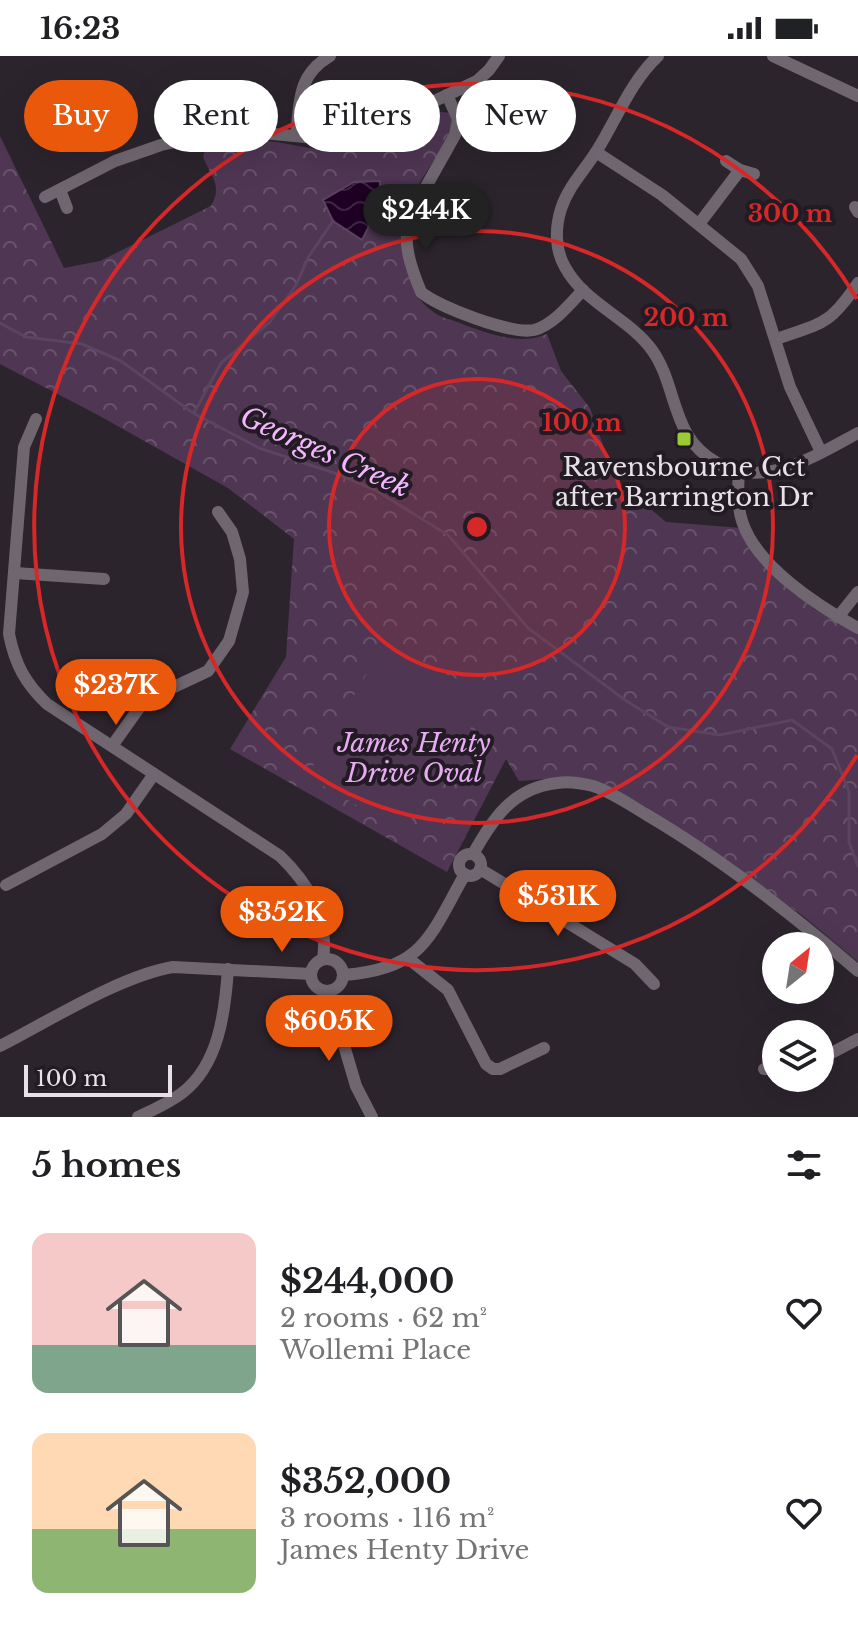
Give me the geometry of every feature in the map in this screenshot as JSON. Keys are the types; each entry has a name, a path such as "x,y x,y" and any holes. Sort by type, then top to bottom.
{"street":[{"path":"305,80 316,64 330,56"},
{"path":"440,98 477,81 499,56"},
{"path":"658,56 644,69 596,152 566,194 559,212 556,235 565,267 583,290 651,349 662,367 675,409 688,436 697,448 723,466 759,473 775,471 797,464 858,433"},
{"path":"781,58 858,96"},
{"path":"447,95 458,119 455,135 406,227 405,240 421,292 447,309 520,331 535,330 548,324 583,290"},
{"path":"45,197 115,161 161,145 246,129 294,136"},
{"path":"596,152 662,195 741,259 751,272 801,414 821,452"},
{"path":"726,161 754,174"},
{"path":"699,224 740,170"},
{"path":"60,190 67,208"},
{"path":"776,339 824,323 842,307 858,283"},
{"path":"36,419 24,447 9,634 20,673 47,704 280,856 299,875 311,894 322,924 323,959"},
{"path":"739,471 742,520 751,540 804,596 858,628"},
{"path":"112,746 144,701 208,671 229,641 243,592 240,559 232,532 218,512"},
{"path":"15,573 104,579"},
{"path":"838,617 858,592"},
{"path":"6,885 102,834 126,814 154,774"},
{"path":"473,854 492,820 517,796 558,782 595,787 673,830 722,864 858,971"},
{"path":"473,854 480,860 480,869 471,875 465,874 460,869 461,859 473,854"},
{"path":"480,869 635,964 654,984"},
{"path":"344,975 389,968 409,959 438,923 465,874"},
{"path":"323,959 337,962 344,975 341,984 328,991 318,988 311,974 315,964 323,959"},
{"path":"409,959 448,990 486,1064 493,1069 500,1069 544,1048"},
{"path":"0,1046 147,973 173,967 311,974"},
{"path":"138,1117 183,1093 196,1078 216,1041 223,1020 228,969"},
{"path":"328,991 356,1086 372,1117"},
{"path":"834,1052 858,1039"}],"green space":[{"path":"440,112 451,113 454,122 440,150"},
{"path":"0,136 64,268 100,261 211,206 216,187 203,157 204,152 278,152 278,143 294,145 294,152 439,152 408,205 400,226 409,277 423,303 442,317 494,335 521,339 547,334 561,371 590,408 615,479 666,522 741,528 794,593 816,610 858,634 858,962 834,942 834,932 822,932 689,835 573,777 519,781 506,759 447,872 230,749 286,657 294,539 228,488 0,364"},
{"name":"James Henty Drive Oval","path":"383,646 481,690 481,703 464,740 402,832 307,776"}],"water":[{"path":"380,181 379,206 362,240 333,221 323,200 354,182"}],"waterway":[{"path":"194,413 221,363 270,322 296,285 309,256 333,221"},
{"name":"Georges Creek","path":"0,323 26,337 82,344 121,361 193,413 259,448 375,490 448,535 528,628 625,700 668,727 720,735 792,720 832,749 849,792 849,842 858,866"}],"place":[{"name":"Ravensbourne Cct after Barrington Dr","path":"684,439"}]}
